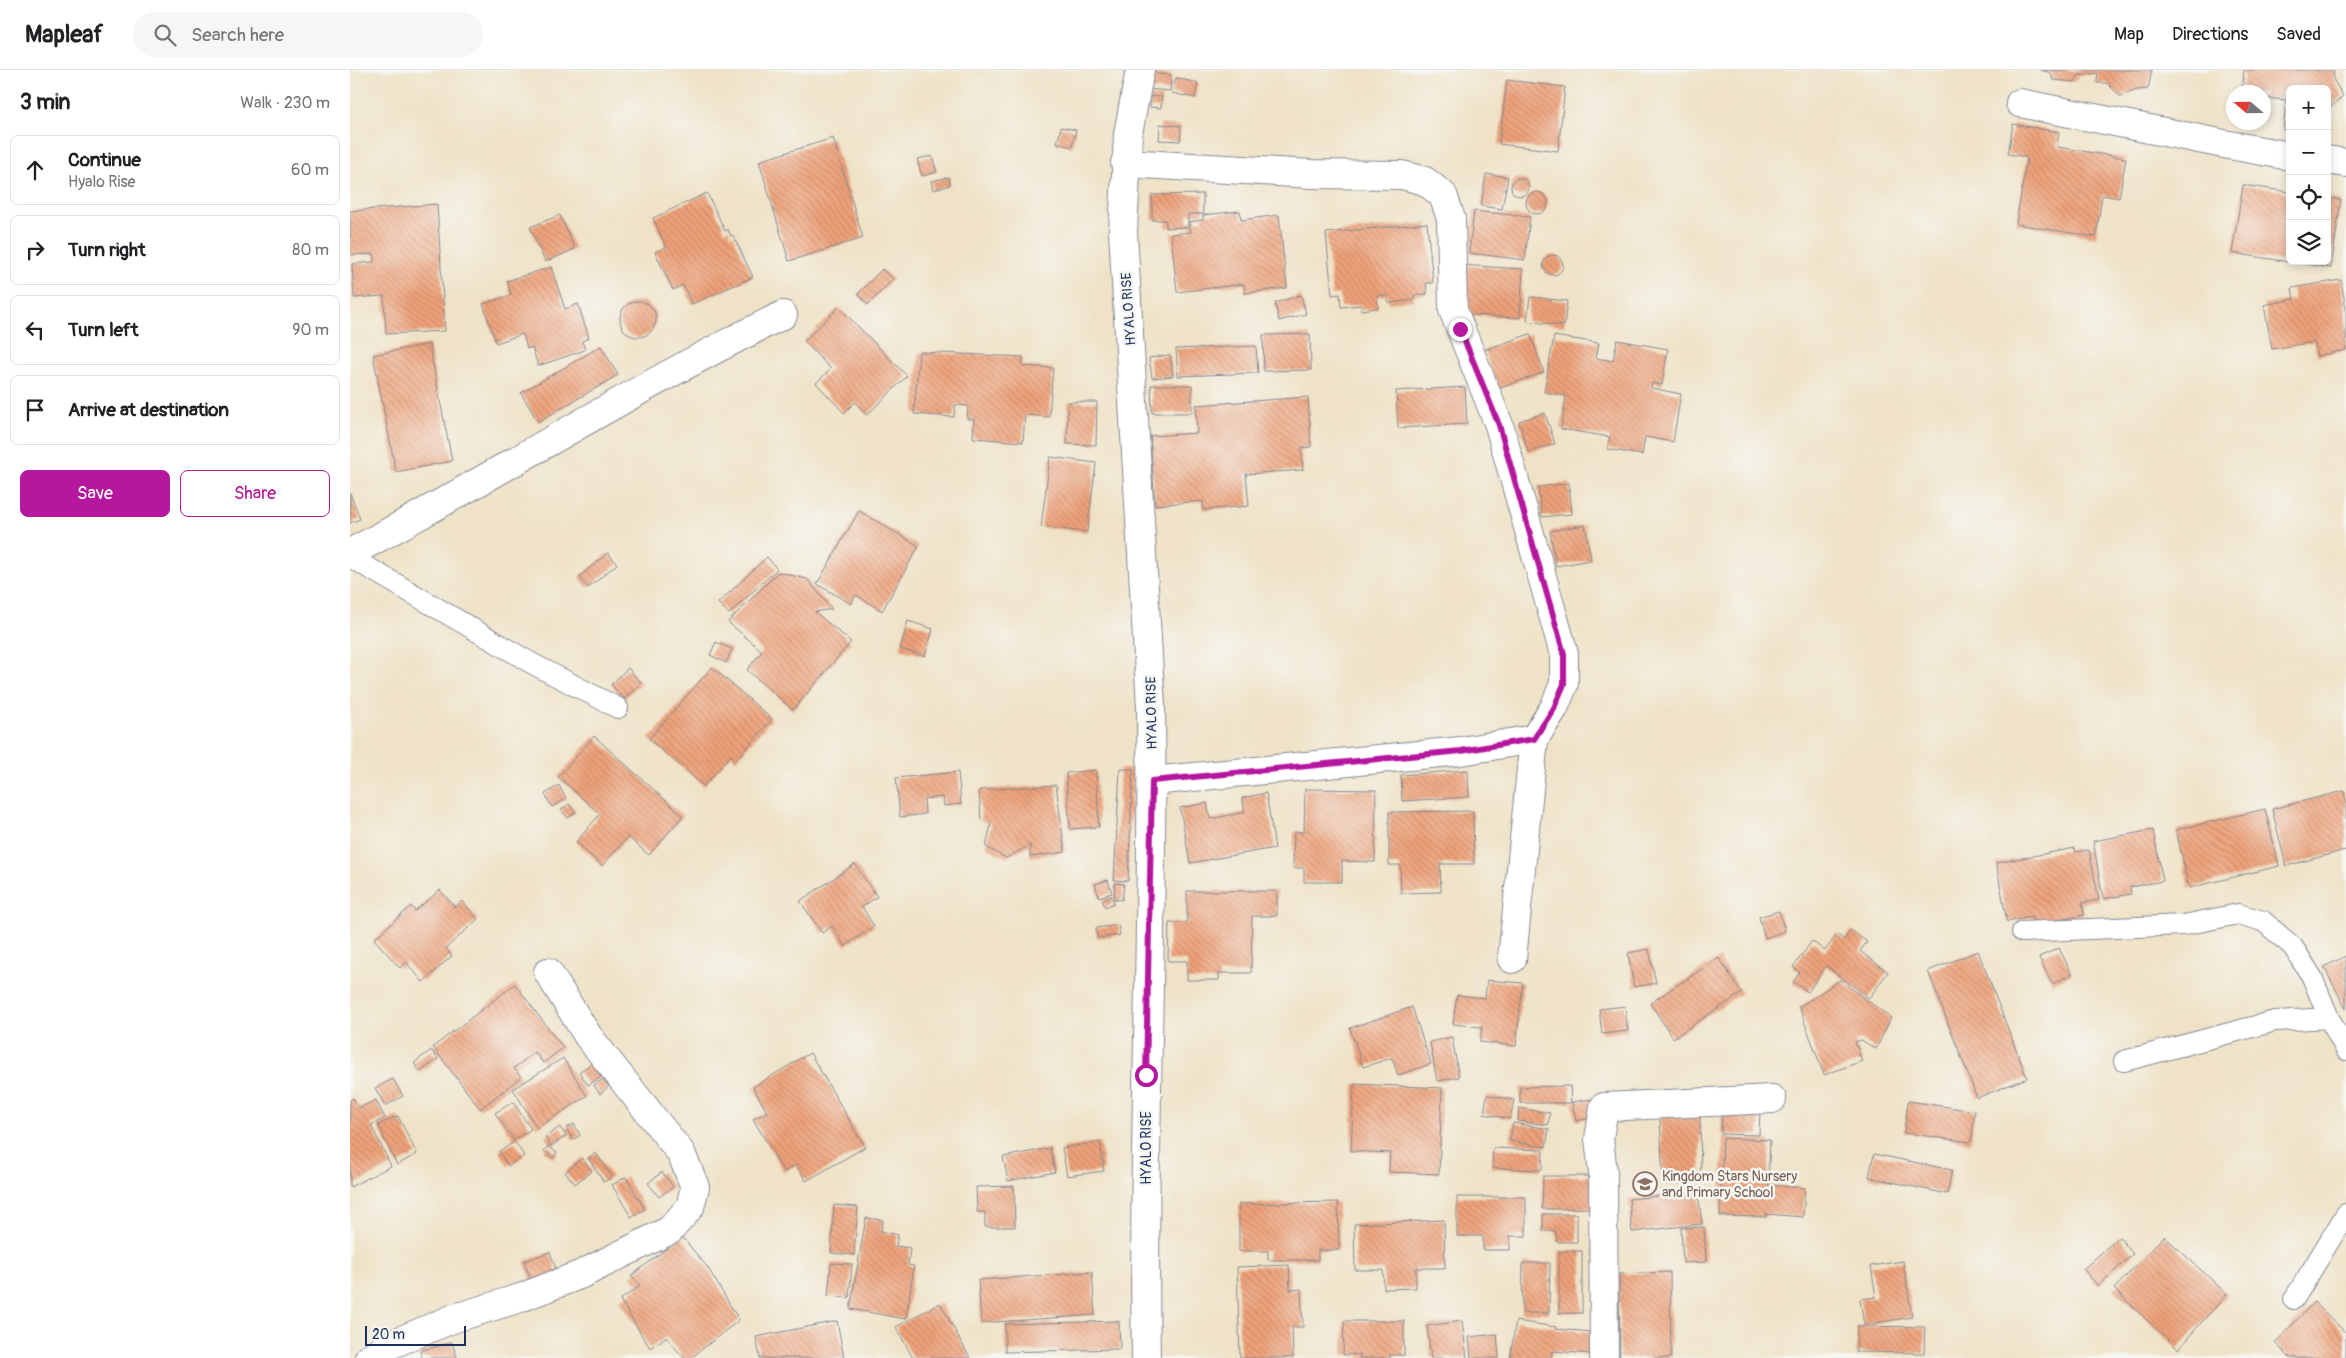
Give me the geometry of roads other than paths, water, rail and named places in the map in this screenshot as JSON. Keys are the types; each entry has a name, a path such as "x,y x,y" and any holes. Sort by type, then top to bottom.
{"street":[{"name":"HYALO RISE","path":"1140,70 1128,134 1125,163 1123,232 1150,652 1152,781 1146,1075 1146,1358"},
{"path":"2020,103 2286,155"},
{"path":"2331,160 2346,162"},
{"path":"1125,163 1312,174 1402,175 1425,181 1443,196 1451,219 1453,310 1499,425 1564,654 1564,684 1554,708 1534,739 1512,959"},
{"path":"350,555 429,512 708,352 783,315"},
{"path":"1152,781 1461,751 1534,739"},
{"path":"369,1358 390,1345 452,1319 520,1298 582,1274 670,1230 690,1207 695,1187 681,1153 588,1036 548,972"},
{"path":"1604,1358 1603,1173 1599,1139 1604,1107 1772,1099"}],"lane":[{"path":"350,555 533,664 618,708"},
{"path":"2022,932 2184,925 2238,914 2264,921 2293,947 2312,977 2329,1018 2346,1050"},
{"path":"2124,1061 2275,1021 2329,1018"},
{"path":"2294,1299 2346,1214"}],"place":[{"name":"Kingdom Stars Nursery and Primary School","path":"1645,1184"}]}
